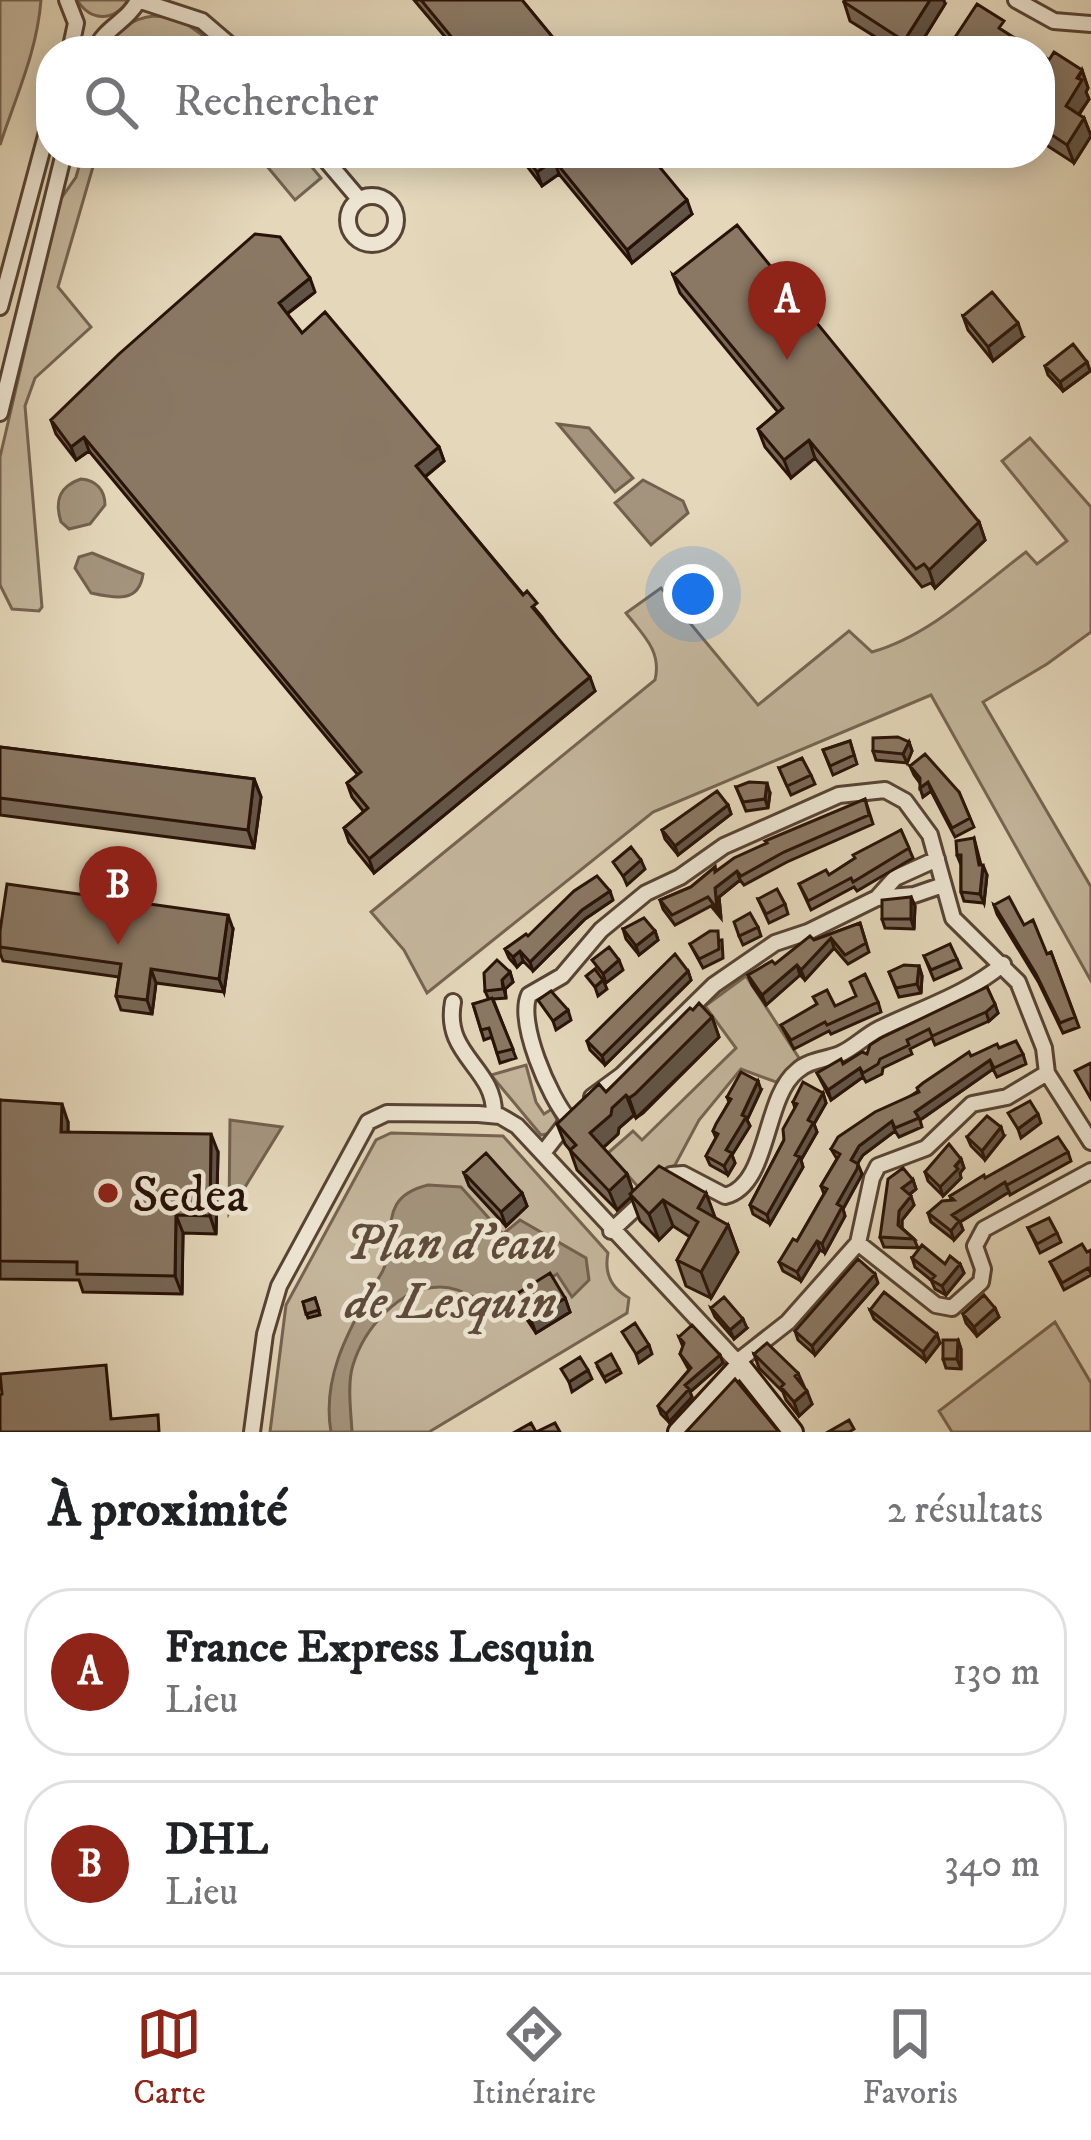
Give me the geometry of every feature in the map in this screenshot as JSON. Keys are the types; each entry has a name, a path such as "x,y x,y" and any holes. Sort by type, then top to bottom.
{"street":[{"path":"103,36 131,13 138,0 202,21 220,36"},
{"path":"1016,0 1054,22 1091,24"},
{"path":"70,6 93,25 117,23"},
{"path":"70,6 75,36"},
{"path":"26,299 1,298 37,168"},
{"path":"0,413 60,168"},
{"path":"332,168 359,200"},
{"path":"568,1120 552,1098 524,1014 533,990 567,971 601,930 646,893 732,842 858,790 885,790 905,801 926,828 953,918 1003,964 1028,1003 1044,1048 1047,1073 1091,1142"},
{"path":"878,898 895,878 937,859"},
{"path":"543,1153 568,1120 722,980 775,943 878,898 914,895 943,885"},
{"path":"611,1231 671,1175 683,1174 725,1196 737,1192 752,1172 781,1093 794,1073 811,1062 844,1053 873,1032 1003,964"},
{"path":"453,1002 452,1036 487,1086 494,1099 494,1114"},
{"path":"678,1432 739,1364 788,1322 858,1243 878,1166 926,1148 972,1104 1007,1097 1047,1073"},
{"path":"252,1432 266,1334 279,1286 363,1128 387,1113 494,1114 518,1126 611,1231 686,1304 794,1432"},
{"path":"858,1243 936,1305 952,1308 982,1282 975,1246 984,1229 1091,1171"}],"green space":[{"path":"0,0 41,0 30,56 0,145"},
{"path":"77,0 128,0 116,12 102,16 89,12"},
{"path":"178,18 204,36 115,36 139,20"},
{"path":"79,168 93,168 58,287 91,327 35,378 25,406 42,607 39,611 12,609 0,585 0,457 60,200"},
{"path":"268,168 313,168 321,178 295,200"},
{"path":"1030,438 1091,507 1091,632 983,702 1091,887 1091,981 931,695 653,812 427,993 404,950 371,912 655,680 653,652 626,613 661,588 758,705 849,631 872,652 893,645 953,609 1026,552 1037,564 1067,541 1002,461"},
{"path":"746,976 799,1058 776,1082 741,1069 699,1120 675,1165 659,1172 641,1190 608,1153 633,1131 642,1140 736,1048 705,1006"},
{"path":"526,1065 536,1102 544,1114 552,1109 557,1120 552,1133 541,1135 491,1075"},
{"name":"Plan d'eau de Lesquin","path":"391,1133 503,1136 608,1253 610,1279 629,1298 627,1313 429,1432 270,1432 286,1305 376,1140"},
{"path":"1055,1322 1091,1383 1091,1432 952,1432 939,1411"}],"shaded area":[{"path":"558,424 589,428 633,478 615,492"},
{"path":"81,479 99,487 105,505 90,524 69,529 61,522 59,501 68,486"},
{"path":"643,480 683,501 688,513 651,545 615,503"},
{"path":"92,553 143,574 141,584 131,595 91,593 75,568 79,557"},
{"path":"230,1120 282,1127 229,1213"},
{"path":"428,1185 461,1187 503,1234 520,1220 586,1258 589,1280 572,1297 557,1274 512,1301 513,1306 494,1305 440,1287 397,1302 365,1338 353,1365 352,1432 331,1432 333,1376 353,1325 384,1268 395,1207 401,1198"}],"building":[{"path":"421,0 522,0 552,36 451,36"},
{"path":"930,0 907,36 896,36 844,2"},
{"path":"977,4 1004,21 999,28 1012,36 956,36"},
{"path":"1055,53 1082,70 1077,78 1082,80 1066,106 1084,118 1067,145 1055,137"},
{"path":"560,168 660,168 687,200 627,250"},
{"path":"737,225 979,522 929,570 924,564 916,569 809,440 784,460 758,429 783,408 673,275"},
{"path":"255,234 280,237 310,278 279,303 302,333 325,312 439,447 416,466 523,595 527,591 537,603 532,607 590,677 369,859 344,828 368,808 347,783 361,772 84,437 71,447 51,420"},
{"path":"992,292 1018,323 988,347 963,316"},
{"path":"1073,344 1087,362 1060,382 1045,366"},
{"path":"898,737 909,742 903,754 873,751 873,738"},
{"path":"850,741 854,755 830,766 823,750"},
{"path":"0,747 254,779 248,830 0,798"},
{"path":"925,754 959,792 970,818 952,828 928,782 920,788 920,778 910,766"},
{"path":"802,758 811,775 787,786 779,768"},
{"path":"767,783 765,799 743,802 736,787"},
{"path":"717,791 728,805 675,846 662,830"},
{"path":"865,799 869,815 741,876 737,871 715,888 717,909 708,897 672,915 660,900 691,887 715,867 715,872 765,841"},
{"path":"901,830 909,848 853,882 851,878 808,901 799,884 826,870 829,875 853,855"},
{"path":"974,838 979,865 983,865 980,894 961,892 961,855 957,855 956,841"},
{"path":"631,847 641,860 623,876 613,862"},
{"path":"597,876 610,891 582,910 530,962 520,951 513,957 505,949 528,936 574,891"},
{"path":"7,884 228,915 219,979 151,969 147,1000 116,996 121,964 0,947"},
{"path":"777,889 785,904 766,914 758,899"},
{"path":"911,897 911,919 882,919 882,900"},
{"path":"1009,897 1024,925 1033,920 1047,954 1051,952 1075,1017 1060,1023 994,905"},
{"path":"750,913 758,927 739,936 734,922"},
{"path":"644,918 655,931 636,946 623,929"},
{"path":"860,923 866,943 845,955 831,938 801,970 797,965 762,995 748,975 772,961 775,964 810,936 814,940"},
{"path":"718,931 719,949 699,959 690,944"},
{"path":"950,944 957,959 931,970 924,956"},
{"path":"609,947 619,960 603,974 592,960"},
{"path":"675,954 688,971 602,1056 587,1041"},
{"path":"497,960 510,972 502,980 503,989 485,991 484,973"},
{"path":"904,965 919,966 917,984 896,988 889,972"},
{"path":"595,969 603,980 595,987 586,976"},
{"path":"865,974 878,1002 791,1040 781,1025 817,1004 813,997 827,990 835,1006 856,996 850,982"},
{"path":"987,987 995,1004 986,1012 932,1036 929,1029 828,1090 817,1073 841,1059 843,1064 862,1052 867,1054 870,1045 881,1038"},
{"path":"551,991 568,1010 553,1021 538,1000"},
{"path":"492,998 513,1049 497,1053 489,1028 481,1030 473,1004"},
{"path":"699,1003 712,1017 590,1133 627,1174 609,1191 570,1150 576,1145 557,1124 599,1084 606,1092"},
{"path":"1016,1041 1023,1054 994,1068 990,1060 915,1112 919,1118 895,1128 892,1121 859,1146 851,1160 858,1164 857,1169 822,1244 817,1241 797,1272 779,1262 827,1189 821,1186 840,1154 831,1149 838,1137 875,1112 919,1092 923,1083 969,1052 971,1056"},
{"path":"1091,1063 1091,1099 1075,1071"},
{"path":"741,1072 758,1081 742,1115 746,1117 726,1150 732,1153 724,1166 706,1156"},
{"path":"803,1082 823,1093 795,1155 800,1157 767,1215 750,1205 784,1140 783,1129"},
{"name":"Sedea","path":"0,1100 62,1104 61,1132 211,1134 210,1216 176,1215 175,1276 77,1274 77,1262 0,1261"},
{"path":"1030,1101 1038,1114 1018,1129 1008,1113"},
{"path":"987,1116 1001,1127 982,1151 967,1137"},
{"path":"1058,1137 1068,1152 1005,1182 952,1215 959,1221 951,1231 928,1213 942,1201 954,1200 950,1196 984,1175"},
{"path":"949,1144 961,1159 955,1166 958,1169 940,1187 925,1172"},
{"path":"486,1153 522,1193 501,1212 464,1173"},
{"path":"659,1166 706,1193 698,1208 728,1225 701,1272 677,1260 698,1222 663,1200 649,1214 630,1194"},
{"path":"903,1168 913,1180 902,1188 911,1196 899,1211 898,1225 914,1239 880,1237 888,1179"},
{"path":"1049,1218 1057,1233 1037,1244 1028,1228"},
{"path":"1082,1244 1087,1252 1091,1250 1091,1273 1088,1268 1062,1283 1050,1262"},
{"path":"922,1245 945,1264 950,1256 960,1264 942,1286 912,1258"},
{"path":"858,1259 875,1274 812,1346 795,1331"},
{"path":"550,1273 565,1298 531,1320 515,1295"},
{"path":"884,1292 937,1334 923,1352 870,1310"},
{"path":"984,1295 995,1308 974,1327 963,1314"},
{"path":"724,1297 743,1319 730,1330 711,1308"},
{"path":"315,1298 319,1310 306,1314 303,1302"},
{"path":"635,1323 649,1345 636,1354 622,1332"},
{"path":"692,1325 720,1355 685,1385 689,1389 666,1414 658,1406 691,1368 680,1354 684,1343 679,1337"},
{"path":"943,1340 958,1340 957,1359 943,1359"},
{"path":"767,1343 798,1373 795,1376 807,1391 794,1402 781,1387 784,1384 754,1354"},
{"path":"611,1354 619,1369 604,1377 596,1363"},
{"path":"580,1357 588,1370 569,1382 561,1369"},
{"path":"106,1365 111,1419 158,1415 159,1432 0,1432 0,1374"},
{"path":"735,1379 779,1432 686,1432"},
{"path":"849,1420 854,1429 849,1432 828,1432"},
{"path":"531,1423 536,1432 515,1432"},
{"path":"555,1423 560,1432 536,1432"}],"place":[{"name":"France Express Lesquin","path":"787,360"},
{"name":"DHL","path":"118,945"},
{"name":"Sedea","path":"108,1193"}]}
